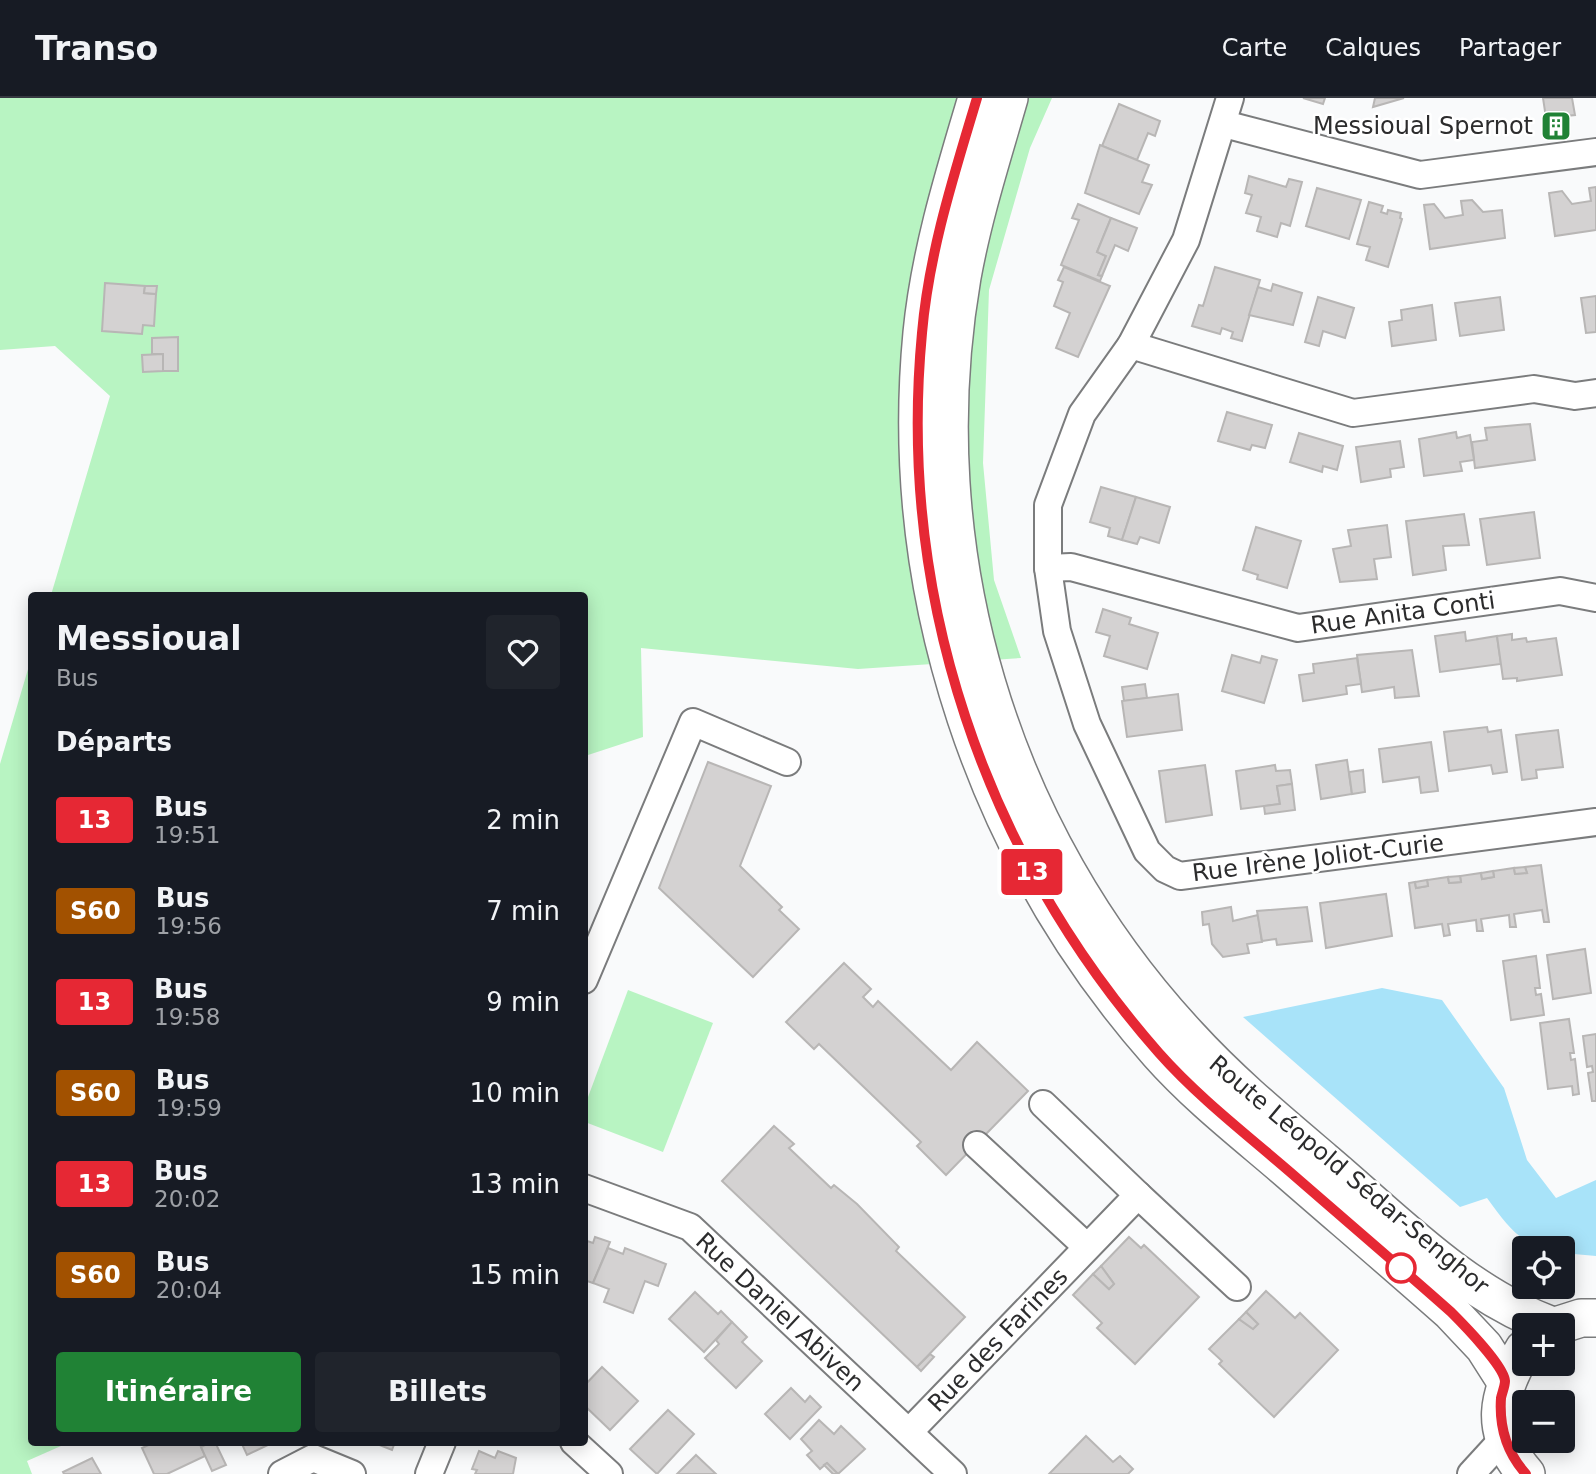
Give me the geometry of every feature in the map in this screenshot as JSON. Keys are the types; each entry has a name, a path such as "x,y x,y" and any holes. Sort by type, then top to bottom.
{"main road":[{"name":"Route Léopold Sédar-Senghor","path":"977,98 945,208 930,278 922,332 918,473 940,637 965,722 994,797 1034,876 1078,948 1161,1056 1229,1121 1451,1312 1484,1347 1505,1380"},
{"name":"Route Léopold Sédar-Senghor","path":"1009,98 975,215 962,278 949,407 951,490 958,562 980,666 993,711 1056,851 1105,933 1188,1037 1252,1099 1473,1285 1518,1313"},
{"path":"1575,1320 1596,1318"},
{"path":"1512,1369 1505,1380 1501,1417 1504,1438 1516,1462 1526,1474"}],"street":[{"path":"1227,111 1420,175 1596,152"},
{"name":"Rue Irène Joliot-Curie","path":"1227,111 1186,240 1130,345 1082,414 1048,505 1048,568 1057,631 1087,724 1147,851 1165,869 1180,876 1596,822"},
{"path":"1130,345 1353,413 1534,389 1575,396 1596,393"},
{"name":"Rue Anita Conti","path":"1048,568 1071,567 1298,628 1560,590 1596,598"},
{"path":"588,971 693,722 787,762"},
{"path":"1043,1104 1237,1287"},
{"name":"Rue des Farines","path":"977,1145 1087,1248"},
{"name":"Rue Daniel Abiven","path":"588,1189 690,1227 953,1474"},
{"name":"Rue des Farines","path":"909,1432 1138,1195"},
{"path":"1471,1474 1504,1438"},
{"path":"429,1474 440,1446"},
{"path":"578,1446 609,1474"},
{"path":"282,1474 313,1458 352,1474"}],"green space":[{"path":"0,98 1052,98 1030,148 989,290 983,463 994,580 1021,658 858,669 641,648 643,737 588,755 588,592 52,592 110,396 55,346 0,350"},
{"path":"28,669 28,1446 61,1446 27,1461 32,1474 0,1474 0,764"},
{"path":"628,990 713,1023 663,1152 588,1123 588,1097"}],"water":[{"path":"1382,988 1442,1000 1504,1088 1527,1160 1556,1198 1596,1180 1596,1256 1575,1254 1575,1236 1520,1236 1487,1198 1460,1207 1243,1017"}],"building":[{"path":"1303,98 1325,98 1323,104"},
{"path":"1375,98 1404,98 1373,107"},
{"path":"1543,98 1572,98 1575,115 1546,118"},
{"path":"1119,104 1160,121 1155,136 1148,133 1137,160 1102,146"},
{"name":"Messioual Spernot","path":"1564,120 1566,130 1549,133 1547,123"},
{"path":"1100,145 1149,165 1142,182 1152,185 1139,214 1085,193"},
{"path":"1249,176 1286,187 1289,179 1302,182 1290,226 1281,223 1277,237 1257,231 1261,217 1246,213 1252,195 1245,193"},
{"path":"1596,187 1596,230 1555,236 1549,193 1562,191 1572,204 1591,201 1589,188"},
{"path":"1317,188 1361,200 1349,239 1306,226"},
{"path":"1472,200 1483,212 1502,210 1505,238 1430,249 1424,205 1434,204 1445,218 1463,215 1461,201"},
{"path":"1369,202 1383,206 1381,212 1387,214 1388,210 1401,213 1402,219 1388,267 1366,260 1370,247 1357,244"},
{"path":"1078,204 1111,218 1097,252 1106,256 1098,275 1102,276 1100,281 1061,265 1079,220 1072,218"},
{"path":"1111,218 1137,228 1128,251 1115,245 1102,276 1098,275 1106,256 1097,252"},
{"path":"1064,267 1110,286 1078,357 1056,348 1070,313 1054,306 1063,282 1058,280"},
{"path":"1215,267 1260,280 1242,341 1231,338 1233,332 1222,328 1220,334 1192,326 1199,305 1203,306"},
{"path":"105,283 145,286 144,293 156,294 154,326 143,325 142,334 102,331"},
{"path":"1273,284 1302,293 1293,325 1249,315 1258,287 1271,291"},
{"path":"145,286 157,286 156,294 144,293"},
{"path":"1596,296 1596,332 1586,333 1581,298"},
{"path":"1318,297 1354,308 1345,338 1323,331 1319,346 1305,342"},
{"path":"1500,297 1504,330 1460,336 1455,303"},
{"path":"1432,305 1436,340 1392,346 1389,322 1402,320 1401,310"},
{"path":"178,337 178,371 163,371 163,354 152,354 152,338"},
{"path":"163,354 163,371 143,372 142,355"},
{"path":"1227,412 1272,425 1265,448 1252,445 1250,450 1218,441"},
{"path":"1530,424 1535,460 1475,468 1472,442 1487,440 1485,428"},
{"path":"1456,432 1457,438 1470,435 1474,460 1460,462 1462,471 1424,476 1419,439"},
{"path":"1299,433 1343,446 1337,470 1323,466 1322,472 1290,462"},
{"path":"1400,441 1404,467 1390,469 1391,477 1361,482 1356,447"},
{"path":"1101,487 1136,497 1122,540 1108,536 1110,528 1090,522"},
{"path":"1136,497 1170,507 1159,543 1140,537 1137,544 1122,540"},
{"path":"1534,512 1540,558 1487,565 1480,519"},
{"path":"1464,514 1469,545 1443,546 1446,570 1413,575 1406,521"},
{"path":"1387,525 1391,557 1374,559 1377,579 1340,582 1333,549 1351,546 1348,530"},
{"path":"1256,527 1301,541 1287,588 1257,579 1258,575 1243,570"},
{"path":"1103,609 1131,618 1129,624 1158,633 1147,669 1104,656 1110,636 1096,632"},
{"path":"1465,632 1466,641 1497,636 1501,664 1440,672 1435,636"},
{"path":"1512,634 1512,640 1526,638 1527,642 1556,638 1562,675 1517,681 1517,678 1503,679 1497,636"},
{"path":"1412,650 1419,696 1395,698 1394,687 1362,692 1357,655"},
{"path":"1232,655 1260,663 1262,656 1277,660 1264,703 1222,691"},
{"path":"1357,658 1361,684 1346,686 1347,694 1303,701 1299,675 1314,673 1313,664"},
{"path":"1145,684 1147,698 1124,701 1122,687"},
{"path":"1178,694 1182,730 1127,737 1122,701"},
{"path":"1487,727 1488,732 1501,730 1507,772 1493,774 1491,765 1449,771 1444,732"},
{"path":"1558,730 1563,767 1536,770 1537,778 1522,780 1516,735"},
{"path":"1431,742 1438,791 1421,793 1419,777 1383,782 1379,749"},
{"path":"1347,760 1352,794 1321,799 1316,765"},
{"path":"708,762 771,786 740,866 782,907 779,910 799,929 753,977 659,888"},
{"path":"1205,765 1212,815 1166,822 1159,771"},
{"path":"1275,765 1276,771 1290,770 1292,784 1277,786 1280,804 1241,809 1236,771"},
{"path":"1363,770 1365,792 1352,794 1349,772"},
{"path":"1292,784 1295,810 1265,814 1264,806 1280,804 1277,786"},
{"path":"1541,865 1549,922 1544,922 1542,910 1514,914 1516,927 1510,927 1509,915 1481,919 1483,931 1477,931 1476,920 1448,924 1450,935 1444,936 1442,924 1415,928 1409,883 1415,882 1416,888 1428,886 1427,880 1448,877 1449,883 1461,882 1460,876 1481,873 1482,879 1494,877 1493,871 1514,868 1515,874 1527,873 1525,867"},
{"path":"1525,867 1527,873 1515,874 1514,868"},
{"path":"1493,871 1494,877 1482,879 1481,873"},
{"path":"1460,876 1461,882 1449,883 1448,877"},
{"path":"1427,880 1428,886 1416,888 1415,882"},
{"path":"1386,894 1392,936 1326,948 1320,903"},
{"path":"1231,907 1233,921 1258,915 1262,942 1247,944 1249,953 1223,957 1212,944 1209,924 1203,925 1202,912"},
{"path":"1307,907 1312,941 1277,945 1276,939 1262,941 1257,911"},
{"path":"1585,949 1591,993 1553,999 1547,955"},
{"path":"1536,956 1540,988 1535,988 1536,995 1541,994 1544,1015 1511,1020 1503,961"},
{"path":"844,963 871,989 863,997 873,1007 878,1001 951,1070 977,1042 1028,1091 946,1175 917,1146 921,1142 819,1044 814,1049 786,1022"},
{"path":"1569,1019 1574,1053 1570,1053 1571,1060 1575,1059 1579,1094 1573,1095 1572,1086 1548,1089 1540,1023"},
{"path":"1596,1034 1596,1101 1592,1101 1588,1073 1593,1072 1592,1066 1587,1067 1583,1036"},
{"path":"774,1126 794,1144 789,1148 831,1188 834,1185 857,1204 899,1247 896,1251 965,1317 917,1367 722,1181"},
{"path":"595,1237 610,1242 593,1283 588,1281 588,1241 593,1243"},
{"path":"1129,1237 1141,1248 1144,1245 1199,1297 1135,1364 1097,1328 1102,1323 1073,1295 1093,1274 1109,1289 1114,1284 1101,1266"},
{"path":"608,1248 623,1254 625,1248 666,1264 658,1286 645,1281 633,1313 604,1302 609,1289 593,1283"},
{"path":"1101,1266 1114,1284 1109,1289 1093,1274"},
{"path":"1266,1291 1295,1318 1300,1313 1338,1350 1274,1417 1219,1364 1222,1361 1209,1349 1239,1319 1253,1329 1258,1324 1246,1312"},
{"path":"695,1292 718,1314 721,1311 732,1322 704,1352 669,1319"},
{"path":"1246,1312 1258,1324 1253,1329 1239,1319"},
{"path":"732,1322 747,1337 742,1342 762,1361 736,1388 705,1358 719,1344 716,1340"},
{"path":"930,1354 934,1357 921,1371 917,1367"},
{"path":"602,1367 638,1401 610,1430 588,1409 588,1382"},
{"path":"791,1388 805,1402 810,1396 821,1407 790,1439 765,1414"},
{"path":"668,1410 694,1434 657,1474 630,1449"},
{"path":"819,1420 834,1434 841,1426 865,1449 838,1474 827,1463 820,1469 807,1455 812,1451 801,1439"},
{"path":"1086,1436 1113,1462 1120,1456 1133,1469 1128,1474 1049,1474"},
{"path":"201,1446 205,1456 167,1474 154,1474 142,1448"},
{"path":"217,1446 226,1465 212,1471 201,1447"},
{"path":"243,1446 266,1446 247,1455"},
{"path":"479,1451 495,1458 498,1451 516,1458 513,1474 475,1474 477,1470 472,1469"},
{"path":"696,1455 716,1474 677,1474"},
{"path":"92,1458 101,1474 64,1474 63,1472"},
{"path":"827,1463 838,1474 833,1474 824,1465"}],"bus line":[{"name":"13","path":"977,98 945,208 930,278 922,332 918,473 940,637 965,722 994,797 1034,876 1078,948 1118,1004 1161,1056 1229,1121 1451,1312 1484,1347 1505,1380 1501,1417 1504,1438 1516,1462 1526,1474"}],"place":[{"name":"Messioual Spernot","path":"1556,126"}]}
